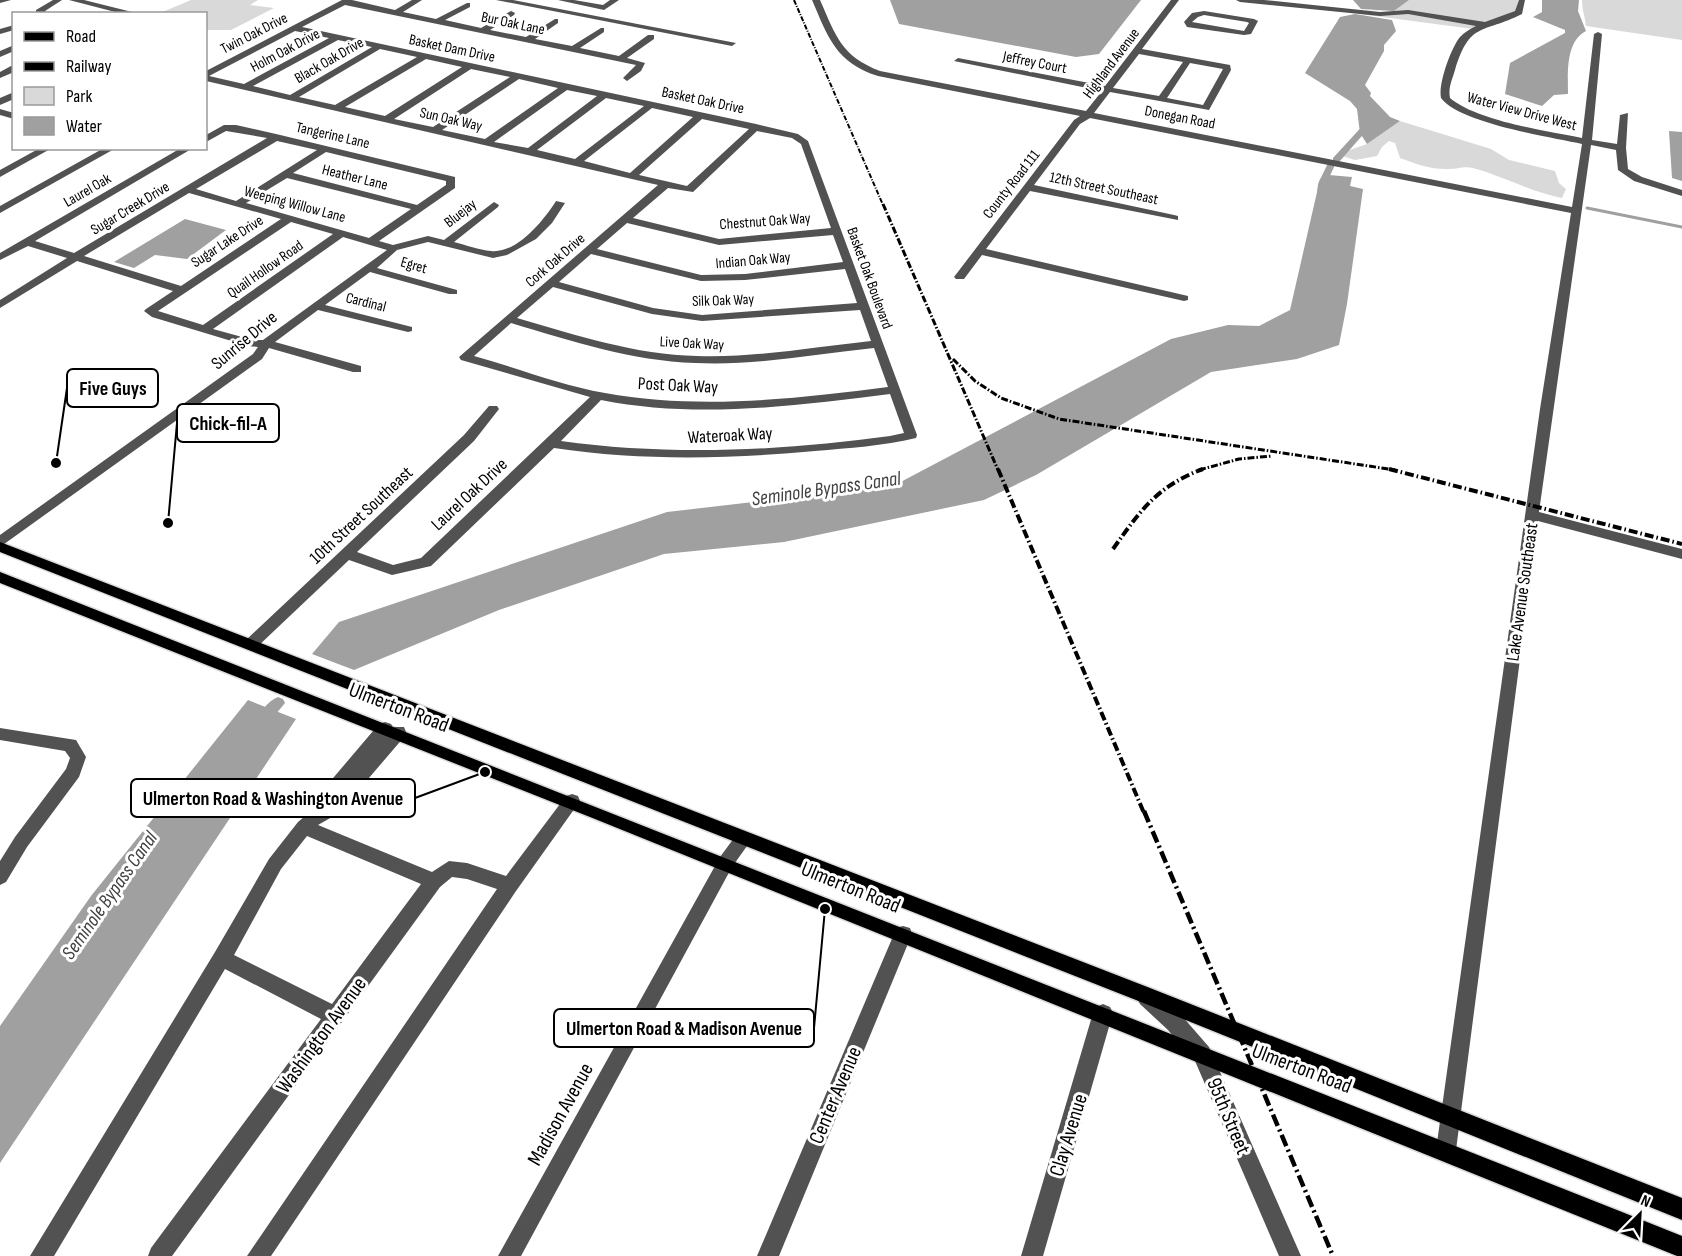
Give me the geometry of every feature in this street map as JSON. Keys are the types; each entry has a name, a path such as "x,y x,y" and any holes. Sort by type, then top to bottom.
{"main road":[{"name":"Ulmerton Road","path":"0,547 1143,994 1682,1209"},
{"name":"Ulmerton Road","path":"0,577 726,862 1446,1150 1682,1247"}],"street":[{"path":"0,1 7,0"},
{"path":"39,12 58,0"},
{"path":"73,0 127,12"},
{"path":"395,13 418,0"},
{"path":"500,0 732,44"},
{"path":"545,9 560,0 604,8 615,0"},
{"name":"Donegan Road","path":"816,0 842,54 863,68 1575,211"},
{"name":"Highland Avenue","path":"1089,114 1138,51 1177,16 1175,0"},
{"path":"1240,0 1380,14 1408,12 1487,25"},
{"name":"Bur Oak Lane","path":"346,1 641,63 638,69 627,78"},
{"name":"Twin Oak Drive","path":"207,75 346,1"},
{"name":"Water View Drive West","path":"1521,2 1519,12 1468,34 1460,43 1444,95 1448,102 1468,113 1586,142"},
{"path":"438,21 466,5"},
{"path":"575,14 588,5"},
{"path":"90,12 101,6"},
{"path":"482,31 511,13"},
{"path":"1204,13 1254,21 1248,32 1237,33 1190,25 1177,16 1204,13"},
{"path":"527,40 555,21"},
{"name":"Basket Dam Drive","path":"293,28 605,94"},
{"path":"573,49 601,30"},
{"name":"Lake Avenue Southeast","path":"1446,1150 1575,211 1592,106 1598,34"},
{"name":"Holm Oak Drive","path":"245,87 337,37"},
{"path":"620,59 651,37"},
{"name":"Black Oak Drive","path":"291,98 380,46"},
{"path":"1138,51 1188,60 1162,99"},
{"path":"337,108 425,56"},
{"name":"Jeffrey Court","path":"958,61 1206,108 1227,67 1188,60"},
{"path":"386,120 470,66"},
{"name":"Sun Oak Way","path":"207,76 486,143 523,151 530,150 689,190 756,127"},
{"path":"434,131 518,76"},
{"path":"486,143 566,86"},
{"path":"530,150 605,94"},
{"name":"Basket Oak Drive","path":"605,94 795,136"},
{"path":"576,163 652,104"},
{"name":"County Road 111","path":"960,277 1077,122 1089,114"},
{"path":"632,176 701,115"},
{"path":"1625,115 1621,148 1623,170 1638,179 1682,193"},
{"name":"Tangerine Lane","path":"207,138 224,128 236,128 450,178 451,186 418,208"},
{"name":"Basket Oak Boulevard","path":"795,136 805,143 911,435"},
{"name":"Sugar Creek Drive","path":"0,305 27,286 276,137"},
{"path":"1586,142 1621,148"},
{"path":"238,204 325,149"},
{"path":"0,174 44,150"},
{"path":"0,210 108,150"},
{"name":"Laurel Oak","path":"0,257 186,150"},
{"name":"Heather Lane","path":"284,174 418,208"},
{"name":"Cork Oak Drive","path":"465,357 665,185"},
{"name":"12th Street Southeast","path":"1028,187 1174,218"},
{"name":"Weeping Willow Lane","path":"188,190 373,240 393,248"},
{"path":"393,248 428,239 493,255 502,254 541,230 551,220 560,203"},
{"name":"Bluejay","path":"445,243 494,205"},
{"path":"373,240 418,208"},
{"name":"Sugar Lake Drive","path":"204,330 156,315 150,310 290,218"},
{"name":"Chestnut Oak Way","path":"625,219 719,242 837,231"},
{"name":"Quail Hollow Road","path":"204,330 342,232"},
{"path":"27,242 180,289"},
{"name":"Sunrise Drive","path":"0,542 258,356 266,343 391,252 393,248"},
{"name":"Indian Oak Way","path":"589,250 701,278 745,277 849,265"},
{"path":"979,251 1184,298"},
{"name":"Egret","path":"366,268 453,292"},
{"name":"Silk Oak Way","path":"551,283 652,311 702,318 864,306"},
{"name":"Cardinal","path":"315,306 408,329"},
{"name":"Live Oak Way","path":"509,319 625,352 668,358 723,360 878,344"},
{"path":"204,330 252,344 266,343 357,369"},
{"name":"Post Oak Way","path":"465,357 598,396 645,403 711,405 796,402 895,390"},
{"name":"Laurel Oak Drive","path":"347,554 392,570 426,562 598,396"},
{"name":"10th Street Southeast","path":"250,644 469,438 493,409"},
{"name":"Wateroak Way","path":"550,444 612,452 702,456 797,449 911,435"},
{"path":"1533,515 1682,554"},
{"path":"41,1256 222,958 275,864 311,820 333,808 392,730"},
{"path":"0,734 70,745 78,757 73,772 21,842 0,877"},
{"path":"258,1256 510,885 572,801"},
{"path":"311,820 434,881 449,869 510,885"},
{"name":"Madison Avenue","path":"509,1256 726,862 743,839"},
{"name":"Washington Avenue","path":"159,1256 434,881"},
{"name":"Center Avenue","path":"768,1256 903,934"},
{"path":"222,958 335,1016"},
{"name":"95th Street","path":"1143,994 1175,1023 1202,1054 1290,1256"},
{"name":"Clay Avenue","path":"1032,1256 1103,1013"}],"green space":[{"path":"191,0 258,0 250,5 274,8 231,30 207,30 207,12 162,12"},
{"path":"1409,0 1519,0 1515,11 1486,24 1422,13 1361,10 1394,11"},
{"path":"1582,0 1682,0 1682,40 1586,26"},
{"path":"1360,12 1409,14 1481,26 1473,29 1360,14"},
{"path":"1400,121 1491,149 1509,160 1555,171 1559,183 1566,189 1562,198 1473,168 1437,169 1424,166 1400,158 1395,143 1389,141 1377,156 1355,160 1342,156 1347,151 1367,144"}],"water":[{"path":"890,0 1141,0 1099,54 1076,57 899,24"},
{"path":"1353,0 1409,0 1394,11 1361,9"},
{"path":"1542,0 1579,0 1578,11 1586,31 1579,36 1571,50 1568,94 1554,95 1542,106 1505,94 1510,63 1565,33 1565,30 1533,17 1542,12"},
{"path":"1355,14 1392,20 1396,31 1384,45 1384,51 1365,85 1371,93 1370,96 1390,117 1400,121 1367,144 1360,133 1357,109 1350,101 1305,73 1340,17"},
{"path":"1669,131 1682,132 1682,181 1672,178"},
{"path":"1329,175 1352,177 1350,186 1363,189 1339,345 1297,359 1211,372 1036,475 984,500 784,542 664,554 499,610 354,670 312,654 339,622 667,512 893,486 1171,339 1228,325 1259,326 1290,310 1320,179"},
{"path":"185,219 226,230 187,259 155,255 134,268 114,262"},
{"path":"248,700 296,719 0,1163 0,1026 91,896"}],"waterway":[{"name":"Seminole Bypass Canal","path":"1336,160 1371,121 1370,119"},
{"name":"Seminole Bypass Canal","path":"1322,194 1322,184 1331,165"},
{"path":"1587,208 1682,227"},
{"name":"Seminole Bypass Canal","path":"261,722 278,703"}],"railway":[{"path":"794,0 883,205"},
{"path":"883,204 998,470"},
{"path":"953,359 975,381 1001,398 1059,419 1390,469"},
{"path":"1199,470 1239,459 1272,456"},
{"path":"998,469 1144,813"},
{"path":"1113,549 1141,511 1161,492 1173,483 1203,469"},
{"path":"1390,469 1395,470"},
{"path":"1390,469 1682,544"},
{"path":"1144,811 1333,1256"}],"place":[{"name":"Five Guys","path":"56,463"},
{"name":"Chick-fil-A","path":"168,523"},
{"name":"Ulmerton Road & Washington Avenue","path":"485,772"},
{"name":"Ulmerton Road & Madison Avenue","path":"825,909"}]}
